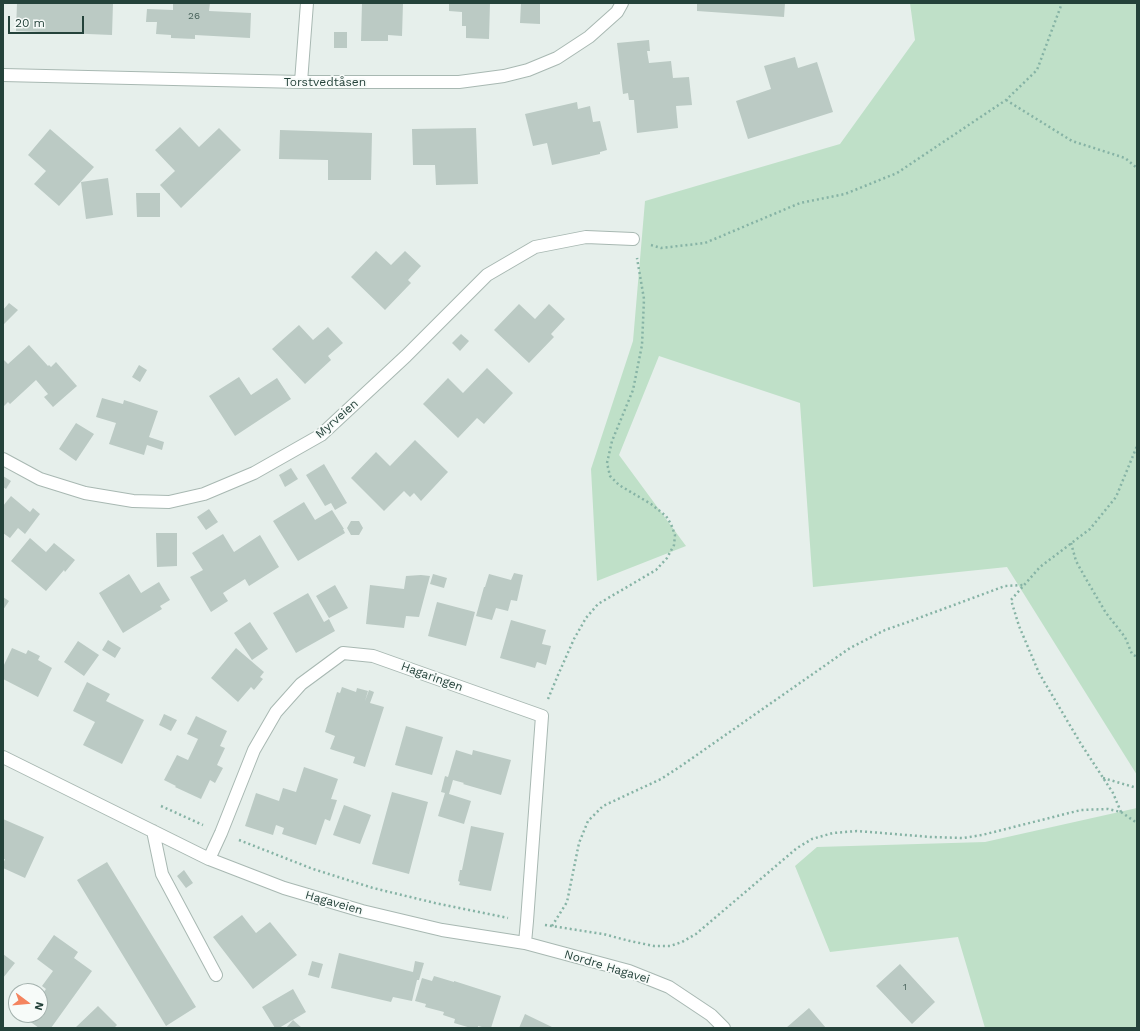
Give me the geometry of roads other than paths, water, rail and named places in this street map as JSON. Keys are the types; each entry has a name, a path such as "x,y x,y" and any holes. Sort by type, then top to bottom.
{"street":[{"path":"301,82 307,3"},
{"name":"Torstvedtåsen","path":"3,75 301,82 459,82 522,72 558,58 589,37 617,12 622,3"},
{"name":"Myrveien","path":"3,460 40,479 85,493 133,501 162,502 169,502 204,494 254,473 322,435 406,356 487,275 535,247 586,237 633,239"},
{"name":"Hagaringen","path":"209,858 221,833 254,750 276,712 301,684 343,653 373,656 542,716 525,943"},
{"name":"Hagaveien","path":"3,757 209,858 284,888 362,911 442,930 525,943"},
{"path":"153,831 162,874 216,976"},
{"name":"Nordre Hagavei","path":"525,943 629,971 669,987 711,1015 724,1028"}]}
